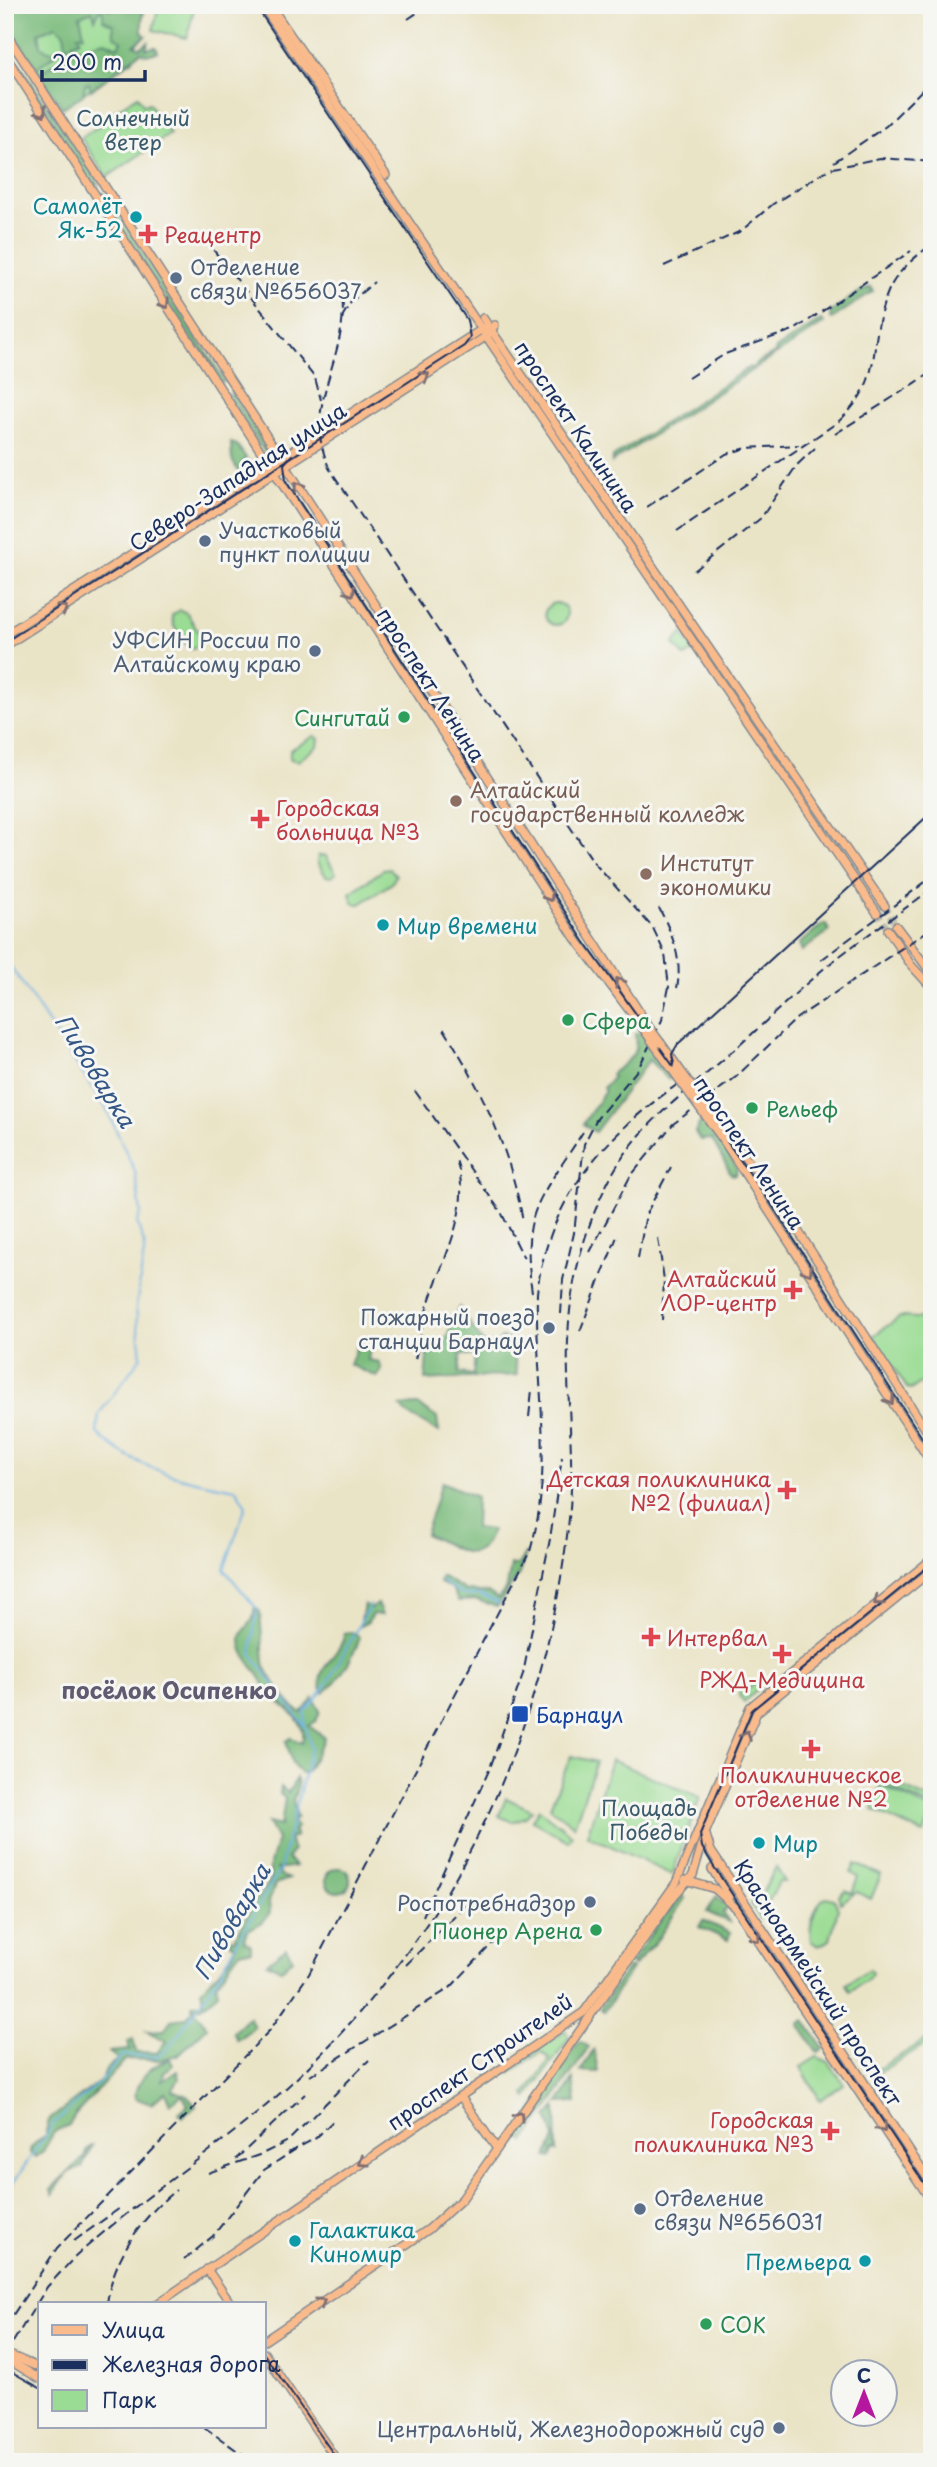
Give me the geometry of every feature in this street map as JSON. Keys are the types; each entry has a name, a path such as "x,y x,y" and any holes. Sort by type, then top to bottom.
{"main road":[{"name":"проспект Калинина","path":"262,5 300,54"},
{"name":"проспект Калинина","path":"270,5 300,54 574,459 885,906"},
{"name":"проспект Ленина","path":"5,32 647,1029"},
{"name":"проспект Ленина","path":"5,55 579,944 647,1029 726,1138 932,1464"},
{"path":"11,64 22,57"},
{"path":"94,193 104,186"},
{"name":"Северо-Западная улица","path":"5,635 384,391 488,329"},
{"name":"Северо-Западная улица","path":"5,646 389,399 488,329"},
{"path":"222,391 232,385"},
{"path":"384,391 389,399"},
{"path":"331,425 336,433"},
{"path":"313,532 323,525"},
{"name":"проспект Калинина","path":"648,566 877,913"},
{"path":"431,715 441,708"},
{"path":"845,862 857,864 866,861"},
{"path":"896,926 932,974"},
{"path":"888,930 911,965 932,988"},
{"path":"579,944 590,937"},
{"name":"проспект Ленина","path":"726,1138 775,1195 932,1440"},
{"name":"проспект Строителей","path":"160,2302 565,2027 591,2003 677,1879 746,1712 800,1664 932,1559"},
{"name":"проспект Строителей","path":"266,2340 442,2218 472,2187 574,2038 688,1881 753,1717 932,1570"},
{"path":"800,1664 806,1671"},
{"name":"Красноармейский проспект","path":"706,1831 711,1851 932,2185"},
{"path":"690,1846 703,1843 711,1851"},
{"path":"719,1863 713,1871 736,1908"},
{"name":"Красноармейский проспект","path":"677,1879 722,1893 736,1908 932,2202"},
{"path":"565,2027 572,2031 574,2038"},
{"path":"461,2097 497,2149"},
{"path":"207,2269 230,2302"},
{"path":"5,2353 38,2367"},
{"path":"266,2356 338,2462"},
{"path":"5,2360 38,2378"}],"green space":[{"path":"6,5 145,7 133,60 62,108 5,20"},
{"path":"6,5 103,5 111,10 120,5 148,5 142,15 142,32 146,36 134,45 140,48 148,42 146,49 156,47 158,52 146,55 141,52 91,90 89,83 85,84 83,95 62,108 39,73 78,48 105,41 117,47 122,41 114,36 113,25 103,20 103,11 100,10 95,19 92,11 80,16 84,35 78,35 80,40 66,47 64,32 56,26 39,33 41,46 48,51 60,51 36,68 5,20"},
{"path":"159,5 195,5 187,38 153,30"},
{"path":"19,63 98,182 98,186 93,186 17,68"},
{"name":"Солнечный ветер","path":"138,96 144,105 149,103 170,134 107,177 81,138 103,123 105,117"},
{"path":"103,193 225,382 219,382 100,197"},
{"path":"871,287 873,291 832,319 830,317 831,312"},
{"path":"821,320 824,323 754,369 755,364 775,353 776,349"},
{"path":"750,367 754,369 612,462 613,457 733,378"},
{"path":"231,392 273,452 267,456 229,397"},
{"path":"231,443 237,445 246,458 242,463 249,461 253,471 240,474 232,460"},
{"path":"556,603 566,610 567,614 560,624 556,625 546,618 545,614 552,604"},
{"path":"180,610 187,613 202,638 201,644 193,649 182,639 173,624 172,615"},
{"path":"682,633 694,650 685,657 674,644"},
{"path":"315,736 319,739 318,746 298,761 290,759 290,750"},
{"path":"325,855 336,873 332,877 326,876 317,862 318,856"},
{"path":"390,869 396,875 392,883 360,904 353,903 350,893 383,870"},
{"path":"826,924 829,931 802,951 799,944"},
{"path":"642,1032 673,1076 668,1079 649,1060 595,1132 583,1124 605,1091 603,1088 613,1077 611,1074 634,1053 635,1034"},
{"path":"703,1117 737,1168 736,1175 731,1174 712,1139 700,1140 695,1132"},
{"path":"459,1307 483,1343 497,1344 501,1338 512,1340 517,1375 425,1380 427,1357 423,1344 443,1347","holes":["461,1354 475,1356 473,1375 459,1373"]},
{"path":"900,1317 932,1319 932,1375 912,1389 907,1388 873,1336"},
{"path":"358,1343 370,1348 368,1360 379,1362 382,1370 377,1377 350,1365"},
{"path":"418,1405 437,1418 439,1432 407,1414 400,1406"},
{"path":"442,1482 476,1497 475,1528 492,1530 480,1549 464,1552 425,1534"},
{"path":"526,1553 519,1574 497,1607 477,1600 458,1601 452,1588 439,1583 441,1576 466,1591 489,1593 498,1599 507,1587 511,1565 517,1565"},
{"path":"364,1604 371,1608 377,1604 382,1615 372,1614 368,1622 360,1626"},
{"path":"255,1607 260,1612 265,1666 273,1681 297,1710 302,1713 313,1698 320,1711 316,1721 309,1726 324,1737 323,1742 307,1771 301,1774 292,1763 286,1741 291,1738 302,1743 302,1727 293,1714 267,1692 242,1646 242,1635 252,1621"},
{"path":"352,1632 360,1638 357,1646 341,1674 324,1693 321,1676 324,1669 343,1640 344,1633"},
{"path":"741,1681 749,1688 753,1684 762,1686 744,1702 739,1695"},
{"path":"571,1756 596,1762 574,1826 550,1807"},
{"name":"Площадь Победы","path":"611,1760 700,1797 672,1875 587,1835"},
{"path":"296,1778 298,1784 293,1801 297,1817 292,1821 297,1827 293,1830 296,1836 289,1838 293,1851 288,1858 295,1866 277,1869 281,1876 289,1879 275,1884 269,1902 270,1912 263,1922 248,1930 245,1940 251,1945 251,1951 240,1951 216,1984 218,1993 202,2007 192,2008 192,2004 204,2002 201,1990 231,1958 236,1946 222,1938 235,1939 252,1906 270,1881 270,1864 277,1839 268,1823 281,1826 285,1798 280,1794 281,1787 288,1793"},
{"path":"889,1781 932,1801 930,1806 886,1786"},
{"path":"880,1785 932,1810 923,1834 873,1810"},
{"path":"506,1798 532,1810 526,1817 512,1822 499,1816"},
{"path":"539,1809 572,1835 568,1841 532,1820"},
{"path":"855,1864 881,1875 871,1899 857,1892 840,1903 839,1896 845,1890 852,1893 858,1877 851,1873"},
{"path":"776,1867 785,1882 779,1882 760,1918 751,1905 755,1896 760,1897"},
{"path":"338,1868 347,1871 350,1880 347,1889 338,1892 329,1889 326,1880 329,1871"},
{"path":"679,1894 685,1898 657,1940 634,1966 631,1963"},
{"path":"717,1896 728,1908 723,1913 729,1922 707,1912"},
{"path":"826,1897 834,1899 838,1909 830,1940 818,1946 811,1941 812,1923 816,1910"},
{"path":"703,1920 730,1933 728,1940 699,1927"},
{"path":"286,1948 293,1959 281,1970 267,1963"},
{"path":"628,1967 632,1969 604,2011 600,2008"},
{"path":"869,1969 872,1973 867,1980 850,1991 846,1984"},
{"path":"194,2009 207,2027 178,2055 160,2060 126,2059 69,2125 54,2132 43,2151 36,2157 30,2153 31,2147 45,2135 49,2120 102,2080 106,2069 118,2059 109,2052 130,2050 128,2041 133,2039 136,2052 157,2053 166,2041 147,2031 164,2030 171,2020 186,2018"},
{"path":"249,2017 254,2027 237,2040 233,2032"},
{"path":"805,2020 824,2049 818,2053 799,2024"},
{"path":"566,2031 569,2038 527,2098 525,2095 550,2059 541,2052 510,2073 507,2070"},
{"path":"932,2036 932,2040 872,2077 870,2074"},
{"path":"579,2041 589,2047 525,2142 515,2136"},
{"path":"594,2050 598,2072 580,2071"},
{"path":"817,2057 829,2062 844,2084 820,2100 801,2067"},
{"path":"170,2059 173,2065 164,2072 162,2081 177,2071 179,2079 172,2090 187,2096 196,2106 182,2117 179,2113 188,2105 182,2095 170,2104 165,2092 151,2104 135,2098 138,2085 146,2073"},
{"path":"573,2080 576,2102 559,2103"},
{"path":"556,2107 557,2151 554,2150 551,2158 547,2157 555,2138 548,2117"},
{"path":"92,2146 82,2167 68,2172 84,2158 87,2149"},
{"path":"68,2172 53,2194 51,2190"}],"waterway":[{"name":"Пивоварка","path":"5,958 107,1110 135,1172 141,1213 137,1223 145,1246 136,1307 141,1357 99,1414 97,1433 127,1456 162,1472 236,1489 246,1506 224,1569 257,1609 251,1653 306,1728 311,1748 280,1869 210,1990 167,2050 156,2057 122,2055 101,2081 53,2124 5,2195"},
{"name":"Пивоварка","path":"442,1582 464,1595 480,1595 498,1603"},
{"path":"305,1725 305,1712 324,1689 370,1605"}],"tunnel":[{"path":"885,906 896,926"},
{"path":"877,913 888,930"}],"tram line":[{"path":"5,642 464,346 470,338 467,320 255,5"},
{"path":"292,455 284,464 286,481 584,941 768,1199 932,1453"},
{"path":"675,1069 672,1054 678,1044 932,812"},
{"path":"932,1563 752,1710 700,1834 702,1847 714,1867 932,2195"},
{"path":"266,2357 339,2462"},
{"path":"5,2368 38,2387"}],"railway":[{"path":"408,19 429,5"},
{"path":"834,162 886,126 932,80"},
{"path":"664,266 741,231 773,204 829,169 880,158 932,162"},
{"path":"204,238 315,378 321,400"},
{"path":"677,531 838,422 853,406 870,375 878,328 891,285 907,265 932,244"},
{"path":"688,378 725,354 796,329 911,251"},
{"path":"342,317 351,302 374,282"},
{"path":"340,286 343,303 340,337 322,403 320,426 329,468 595,864 653,928 665,954 669,987 662,1020 638,1069 596,1120 584,1144 574,1233 563,1280 561,1314"},
{"path":"835,434 928,375"},
{"path":"647,507 726,454 747,448 799,445"},
{"path":"694,571 761,518 797,465 815,448"},
{"path":"821,960 932,877"},
{"path":"5,2355 47,2287 73,2259 261,2110 328,2047 388,1977 441,1901 464,1862 501,1784 529,1707 551,1629 570,1508 568,1353 571,1302 580,1255 602,1194 633,1143 661,1113 821,971 932,889"},
{"path":"659,908 675,947 679,967 677,988"},
{"path":"590,1252 630,1177 673,1124 736,1077 797,1018 932,928"},
{"path":"444,1029 471,1074 493,1121 511,1169 523,1221"},
{"path":"5,2327 57,2248 270,2030 309,1974 530,1551 537,1519 543,1455 537,1293 543,1259 554,1227 585,1171 605,1147 628,1124 681,1082"},
{"path":"415,1091 501,1212 524,1258"},
{"path":"532,1292 529,1241 537,1206 583,1132"},
{"path":"415,1359 427,1309 459,1212 460,1175 455,1157"},
{"path":"638,1258 646,1214 671,1167"},
{"path":"580,1331 618,1234"},
{"path":"658,1238 664,1280 662,1320"},
{"path":"529,1417 532,1390"},
{"path":"423,1916 490,1768 523,1674 550,1539 562,1457"},
{"path":"406,1965 468,1902"},
{"path":"310,2076 450,1988 506,1929"},
{"path":"208,2173 262,2154 288,2141 369,2060"},
{"path":"236,2159 305,2094"},
{"path":"288,2153 316,2138 333,2121"},
{"path":"184,2260 213,2236 264,2170 296,2149"},
{"path":"107,2302 115,2271 130,2241 151,2213 176,2190"},
{"path":"74,2241 120,2208"},
{"path":"205,2428 239,2452 261,2462"}],"place":[{"name":"Самолёт Як-52","path":"136,217"},
{"name":"Реацентр","path":"148,234"},
{"name":"Отделение связи №656037","path":"176,278"},
{"name":"Участковый пункт полиции","path":"205,541"},
{"name":"УФСИН России по Алтайскому краю","path":"315,651"},
{"name":"Сингитай","path":"404,717"},
{"name":"Алтайский государственный колледж","path":"456,801"},
{"name":"Городская больница №3","path":"260,819"},
{"name":"Институт экономики","path":"646,874"},
{"name":"Мир времени","path":"383,925"},
{"name":"Сфера","path":"568,1020"},
{"name":"Рельеф","path":"752,1108"},
{"name":"Алтайский ЛОР-центр","path":"793,1290"},
{"name":"Пожарный поезд станции Барнаул","path":"549,1328"},
{"name":"Детская поликлиника №2 (филиал)","path":"787,1490"},
{"name":"Интервал","path":"651,1637"},
{"name":"РЖД-Медицина","path":"782,1654"},
{"name":"Барнаул","path":"520,1714"},
{"name":"Поликлиническое отделение №2","path":"811,1749"},
{"name":"Мир","path":"759,1843"},
{"name":"Роспотребнадзор","path":"590,1902"},
{"name":"Пионер Арена","path":"596,1930"},
{"name":"Городская поликлиника №3","path":"830,2131"},
{"name":"Отделение связи №656031","path":"640,2209"},
{"name":"Галактика Киномир","path":"295,2241"},
{"name":"Премьера","path":"865,2261"},
{"name":"СОК","path":"706,2324"},
{"name":"Центральный, Железнодорожный суд","path":"779,2428"}],"district":[{"name":"посёлок Осипенко","path":"169,1689"}]}
